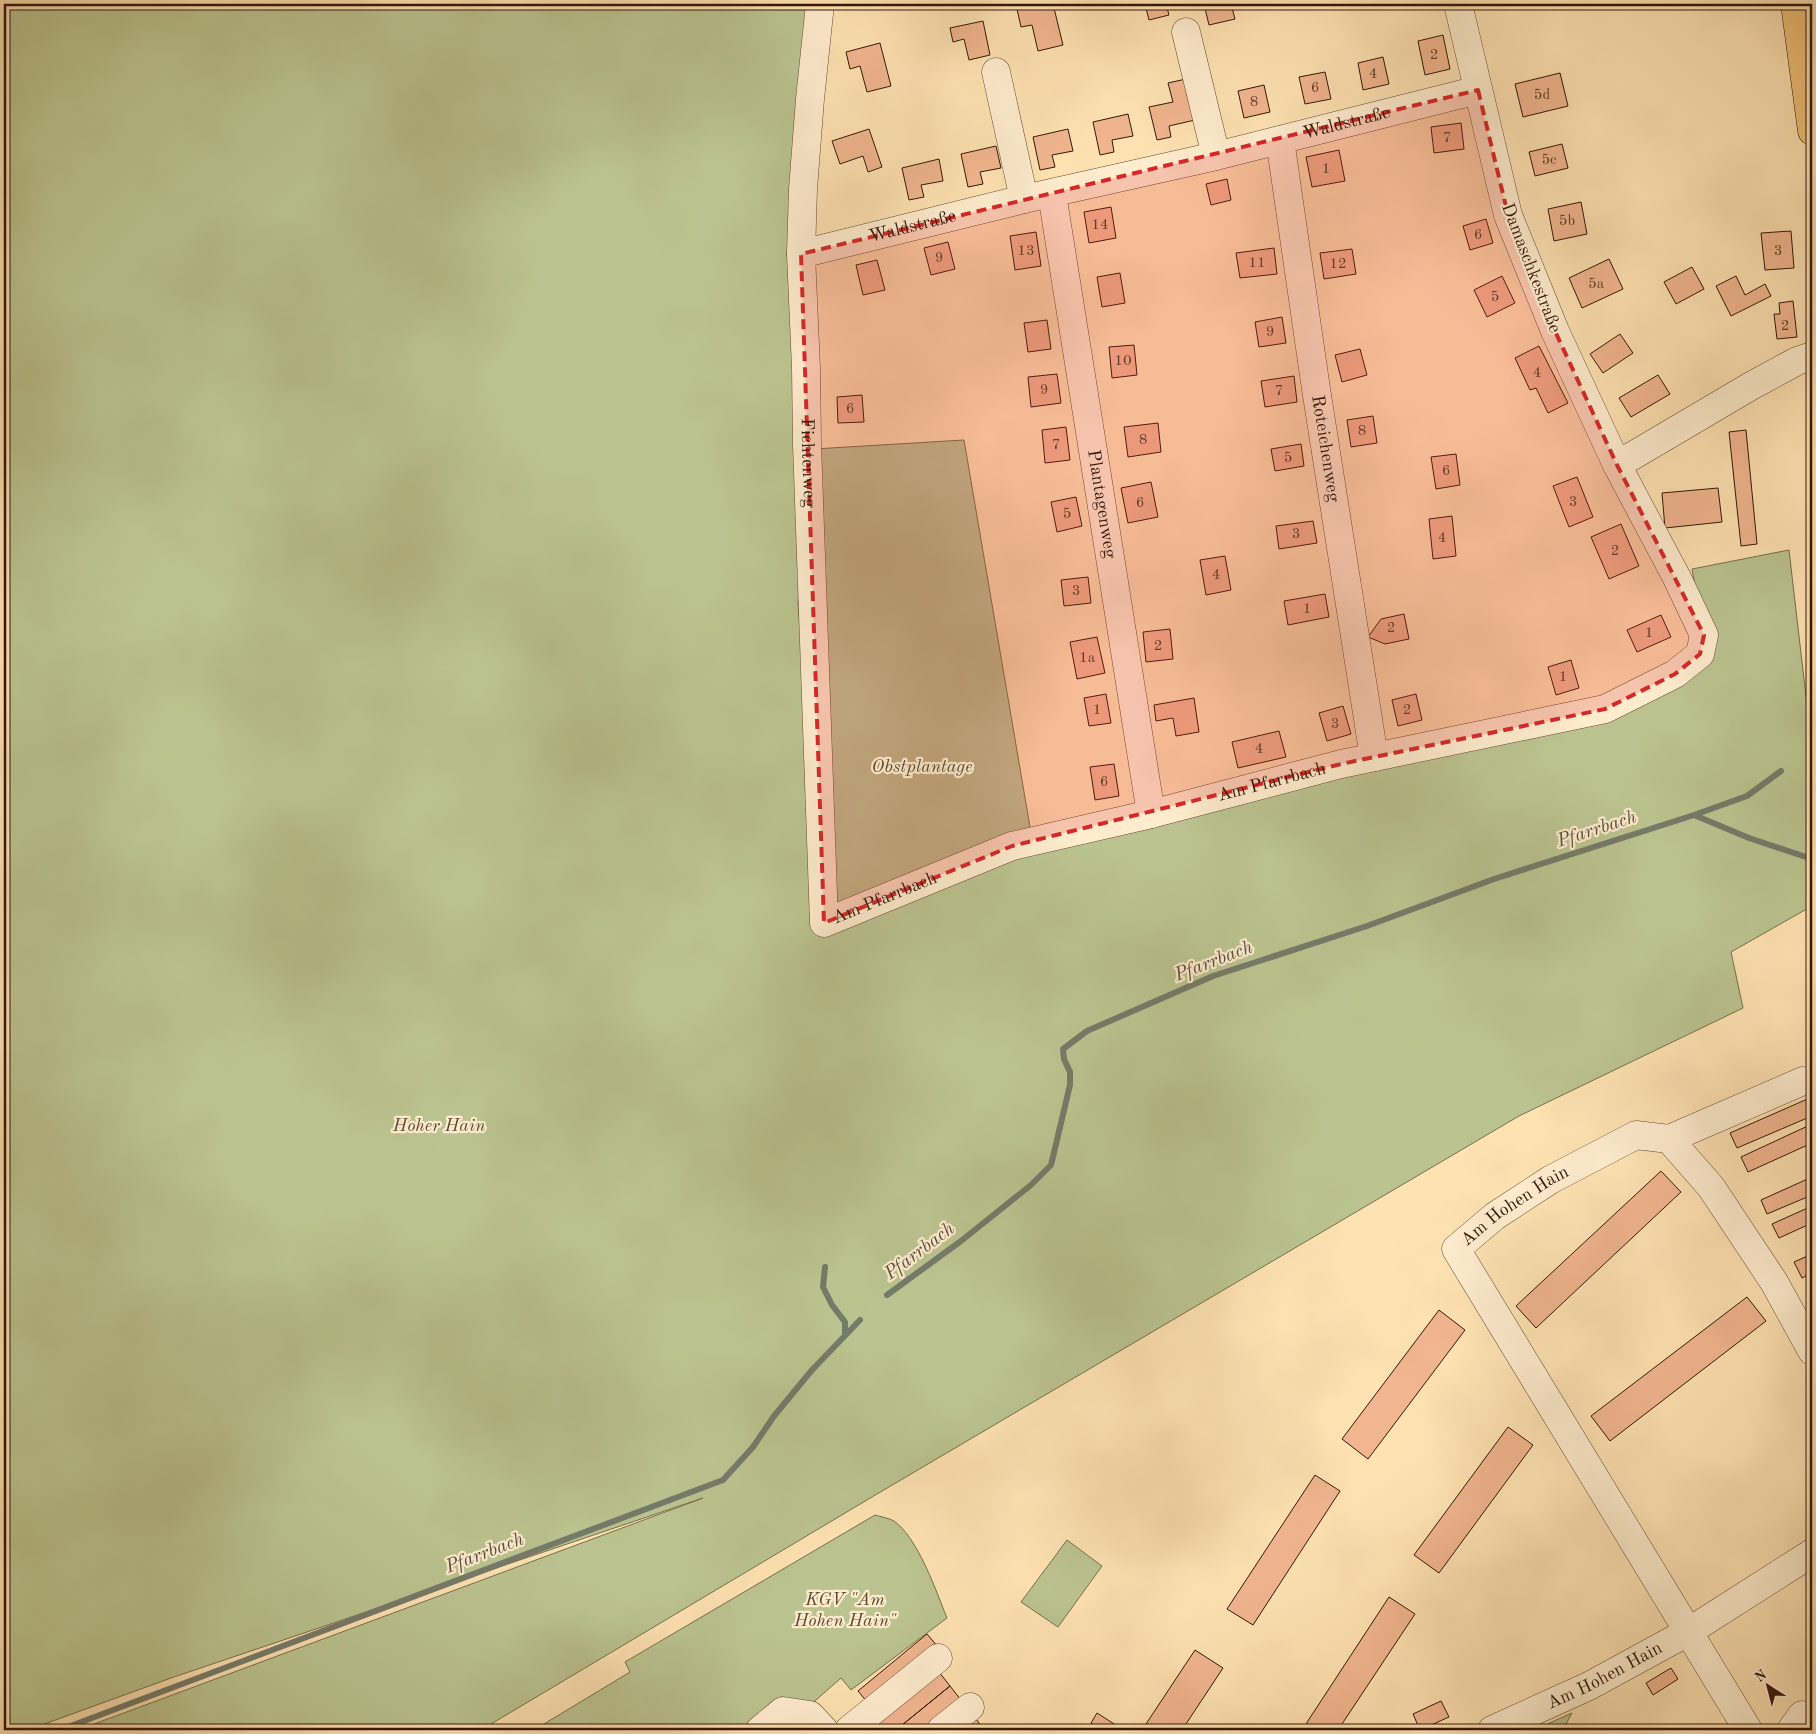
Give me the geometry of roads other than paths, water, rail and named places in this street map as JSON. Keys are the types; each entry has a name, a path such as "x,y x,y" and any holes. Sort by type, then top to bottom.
{"main road":[{"path":"1795,4 1812,131"}],"street":[{"name":"Fichtenweg","path":"820,4 803,188 801,254 824,923"},
{"name":"Damaschkestraße","path":"1458,4 1508,215 1554,331 1616,465 1677,578 1704,635"},
{"path":"1186,32 1216,156"},
{"path":"996,72 1024,199"},
{"name":"Waldstraße","path":"801,254 1024,199 1216,156 1478,90"},
{"name":"Roteichenweg","path":"1280,140 1316,389 1374,757"},
{"name":"Plantagenweg","path":"1052,194 1151,814"},
{"path":"1616,465 1750,386 1797,361 1812,356"},
{"name":"Am Pfarrbach","path":"824,923 1012,846 1151,814 1341,764 1605,709 1675,674 1700,654 1704,635"},
{"path":"1803,1081 1669,1139 1711,1186 1774,1282 1812,1351"},
{"name":"Am Hohen Hain","path":"1669,1139 1636,1136 1550,1180 1495,1216 1456,1249 1748,1730"},
{"name":"Am Hohen Hain","path":"1492,1730 1589,1686 1688,1632 1812,1553"},
{"path":"849,1730 938,1658"},
{"path":"941,1730 970,1707"},
{"path":"760,1730 783,1711 810,1715 824,1730"}],"waterway":[{"name":"Pfarrbach","path":"887,1295 961,1241 1031,1185 1051,1165 1070,1085 1070,1072 1064,1059 1063,1049 1087,1031 1213,976 1367,926 1494,879 1694,815 1747,796 1781,771"},
{"name":"Pfarrbach","path":"1694,815 1749,838 1812,859"},
{"path":"825,1267 823,1287 832,1305 845,1322 845,1334"},
{"name":"Pfarrbach","path":"60,1730 723,1480 753,1447 774,1416 812,1370 860,1320"}],"park label":[{"name":"Obstplantage","path":"922,767"},
{"name":"Hoher Hain","path":"439,1126"},
{"name":"KGV \"Am Hohen Hain\"","path":"845,1610"}]}
